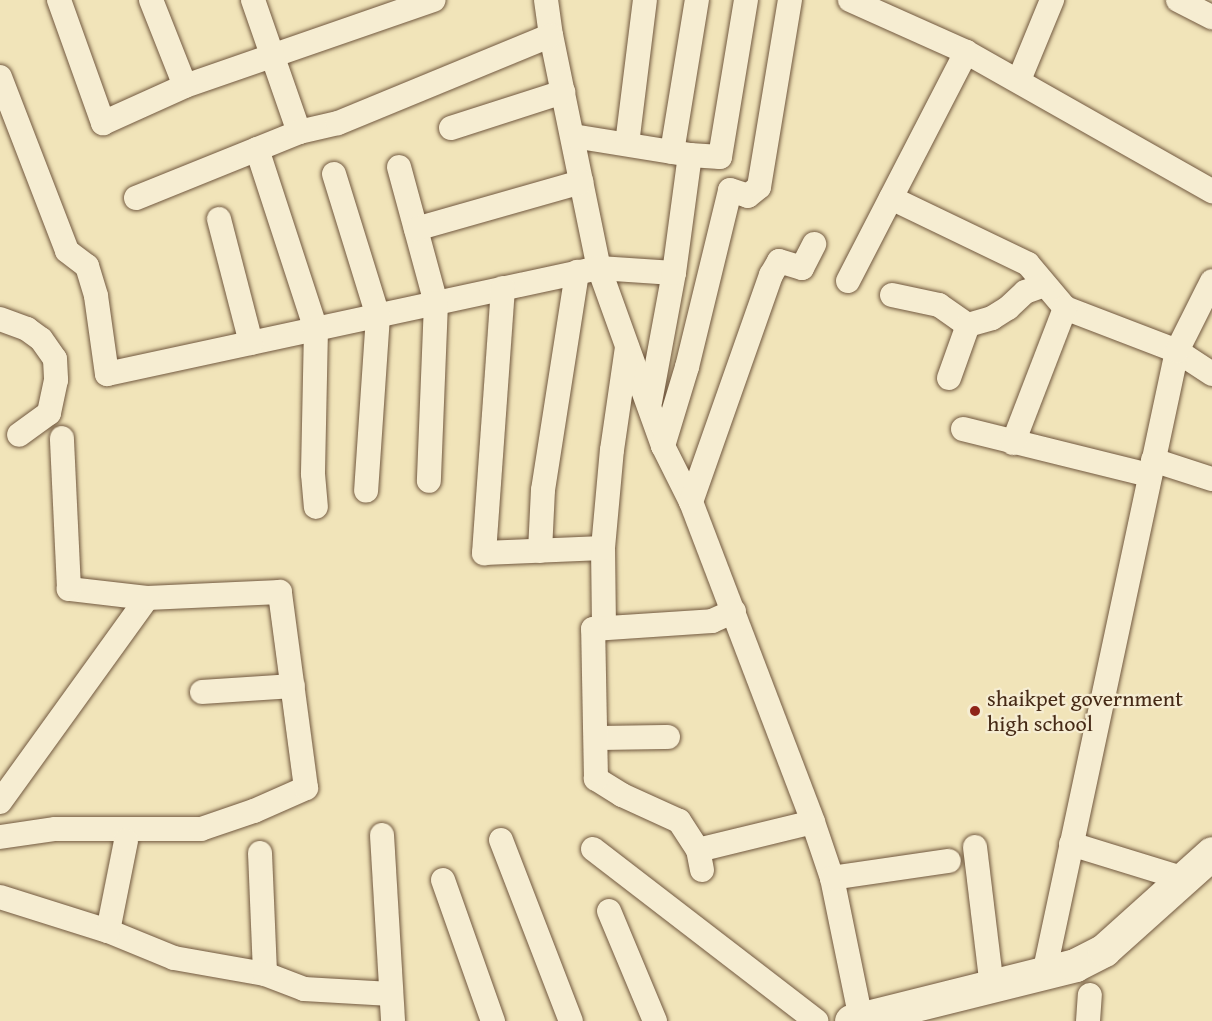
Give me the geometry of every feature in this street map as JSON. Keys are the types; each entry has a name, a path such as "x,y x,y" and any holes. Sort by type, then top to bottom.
{"street":[{"path":"59,0 103,123 185,86 434,0"},
{"path":"152,0 185,86"},
{"path":"253,0 299,132"},
{"path":"540,551 543,490 588,270 581,182 550,35 546,0"},
{"path":"627,144 645,0"},
{"path":"650,403 674,273 681,154 697,0"},
{"path":"573,136 681,154 720,157 746,0"},
{"path":"663,446 687,367 730,190 748,196 759,187 790,0"},
{"path":"850,0 966,52 1212,191"},
{"path":"1019,81 1052,0"},
{"path":"1178,0 1212,17"},
{"path":"136,198 299,132 338,123 362,111 550,35"},
{"path":"848,281 966,52"},
{"path":"0,78 67,251 87,266 96,296 107,374 588,270 674,273"},
{"path":"452,128 563,92"},
{"path":"256,149 316,329 313,474 316,507"},
{"path":"399,167 435,303 429,481"},
{"path":"334,174 378,316 366,491"},
{"path":"416,229 581,182"},
{"path":"891,198 1028,264 1065,308 1177,351 1212,374"},
{"path":"219,219 251,343"},
{"path":"691,502 771,274 779,261 802,268 814,244"},
{"path":"588,270 627,343 650,403 663,446 691,502 813,822 832,878 856,1020 1075,965 1104,950 1203,865"},
{"path":"1044,974 1177,351 1212,280"},
{"path":"968,325 992,318 1008,308 1025,292 1044,285"},
{"path":"503,288 484,553 603,548"},
{"path":"892,295 939,304 968,325"},
{"path":"1013,443 1065,308"},
{"path":"0,319 27,329 41,339 55,359 56,380 49,413 19,435"},
{"path":"949,378 968,325"},
{"path":"604,628 603,548 612,450 627,343"},
{"path":"963,429 1013,443 1212,479"},
{"path":"0,837 55,829 201,829 254,811 306,788 280,592 147,598 69,589 62,438"},
{"path":"0,802 147,598"},
{"path":"734,611 712,621 593,629 596,778 622,795 679,821 700,860 813,822"},
{"path":"202,692 293,686"},
{"path":"596,738 668,737"},
{"path":"382,835 393,1021"},
{"path":"501,840 571,1021"},
{"path":"108,931 126,841"},
{"path":"1071,844 1203,865"},
{"path":"975,847 992,987"},
{"path":"593,849 816,1021"},
{"path":"260,854 265,974"},
{"path":"832,878 949,861"},
{"path":"443,880 493,1021"},
{"path":"0,897 108,931 174,958 265,974 304,990 392,994"},
{"path":"609,911 655,1021"},
{"path":"1088,1021 1090,995"}],"place":[{"name":"shaikpet government high school","path":"975,711"}]}
